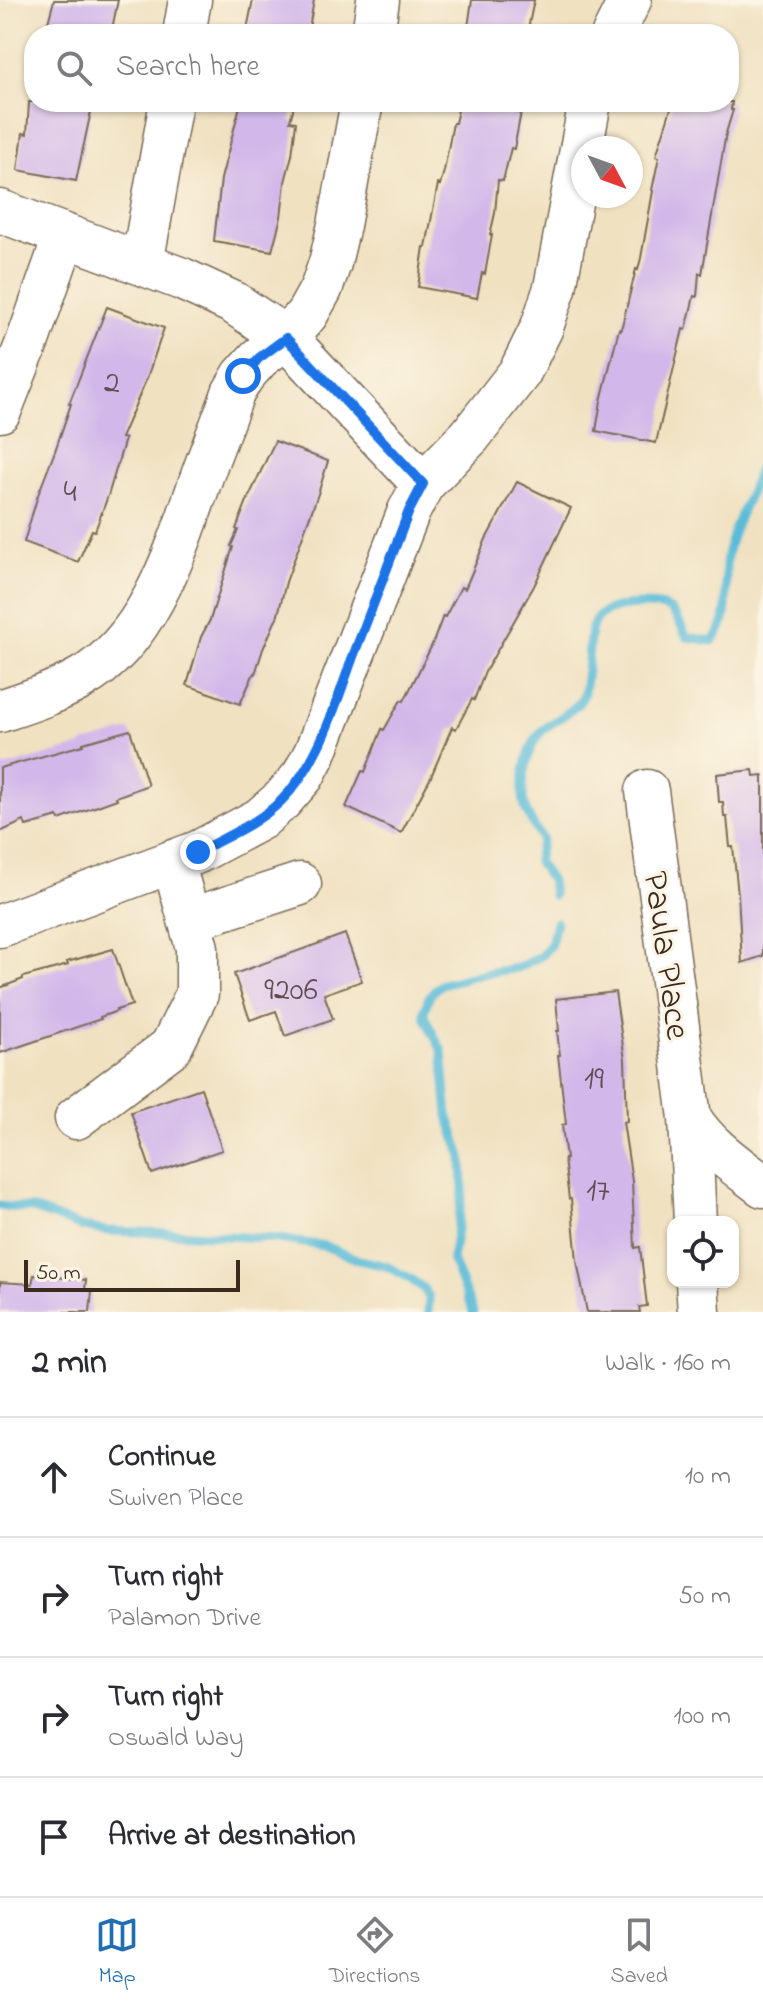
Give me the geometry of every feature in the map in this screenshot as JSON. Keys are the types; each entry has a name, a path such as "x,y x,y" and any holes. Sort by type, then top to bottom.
{"street":[{"path":"186,24 190,0"},
{"path":"374,24 378,0"},
{"path":"618,24 630,0"},
{"path":"142,264 169,112"},
{"path":"0,711 81,679 110,657 142,618 175,555 233,393 259,358 286,338 307,314 321,289 330,263 360,112"},
{"path":"0,926 198,852 260,819 303,776 330,718 409,511 423,484 470,436 520,372 542,327 555,288 588,112"},
{"path":"0,211 182,279 234,303 286,338 423,484"},
{"path":"0,411 65,235"},
{"name":"Paula Place","path":"647,791 690,1118 695,1216"},
{"path":"76,1118 171,1047 197,994 197,948 173,861"},
{"path":"189,920 300,884"},
{"path":"690,1118 719,1152 763,1186"},
{"path":"697,1288 699,1312"}],"building":[{"path":"54,0 118,0 113,24 48,24"},
{"path":"253,0 314,0 310,24 248,24"},
{"path":"472,0 534,0 529,24 468,24"},
{"path":"28,112 91,112 76,181 18,170 23,133 27,134"},
{"path":"238,112 292,112 290,121 296,122 292,155 272,251 214,241 221,179"},
{"path":"458,112 521,112 514,149 511,148 503,181 498,180 492,235 477,298 418,287 438,184"},
{"path":"670,112 732,112 726,133 702,274 699,273 697,297 694,296 686,330 683,329 656,443 596,431 619,329 641,258 659,157 656,156"},
{"path":"107,307 164,328 121,438 125,439 108,496 95,531 92,530 78,562 24,542 69,404"},
{"path":"275,441 328,461 286,582 278,615 240,704 187,685 233,547 236,529"},
{"path":"517,482 571,508 534,586 485,672 474,700 456,729 452,727 430,779 401,833 346,807 362,771 365,772 382,729 401,700 404,701 443,616 461,587 465,589 486,539"},
{"path":"130,730 148,785 59,820 58,817 26,826 24,821 0,832 0,768"},
{"path":"753,770 754,776 763,775 763,956 742,963 733,847 730,847 723,802 719,802 717,774"},
{"path":"345,934 362,981 324,994 333,1019 285,1036 276,1011 250,1020 234,974"},
{"path":"113,949 132,1005 101,1019 0,1053 0,988 23,977"},
{"path":"615,992 625,1060 627,1121 623,1122 632,1181 635,1248 640,1247 647,1306 639,1307 640,1312 587,1312 564,1159 562,1125 566,1124 558,1055 556,999"},
{"path":"201,1088 222,1150 152,1174 131,1112"},
{"path":"34,1275 86,1280 85,1290 92,1291 90,1312 0,1312 0,1282 32,1284"}],"waterway":[{"path":"553,895 551,881 537,861 542,839 523,799 532,746 542,731 580,701 584,692 590,634 599,616 608,610 623,606 661,606 672,611 687,637 712,641 726,612 726,567 730,543 756,477 763,449"},
{"path":"473,1312 452,1260 463,1192 462,1157 448,1115 442,1051 424,1011 429,997 442,984 517,968 541,956 551,944 556,922"},
{"path":"0,1206 33,1209 82,1227 107,1231 278,1239 325,1246 359,1260 386,1266 409,1278 429,1297 428,1312"}],"route":[{"path":"198,852 260,819 303,776 330,718 409,511 423,484 286,338 259,358 243,376"}]}
